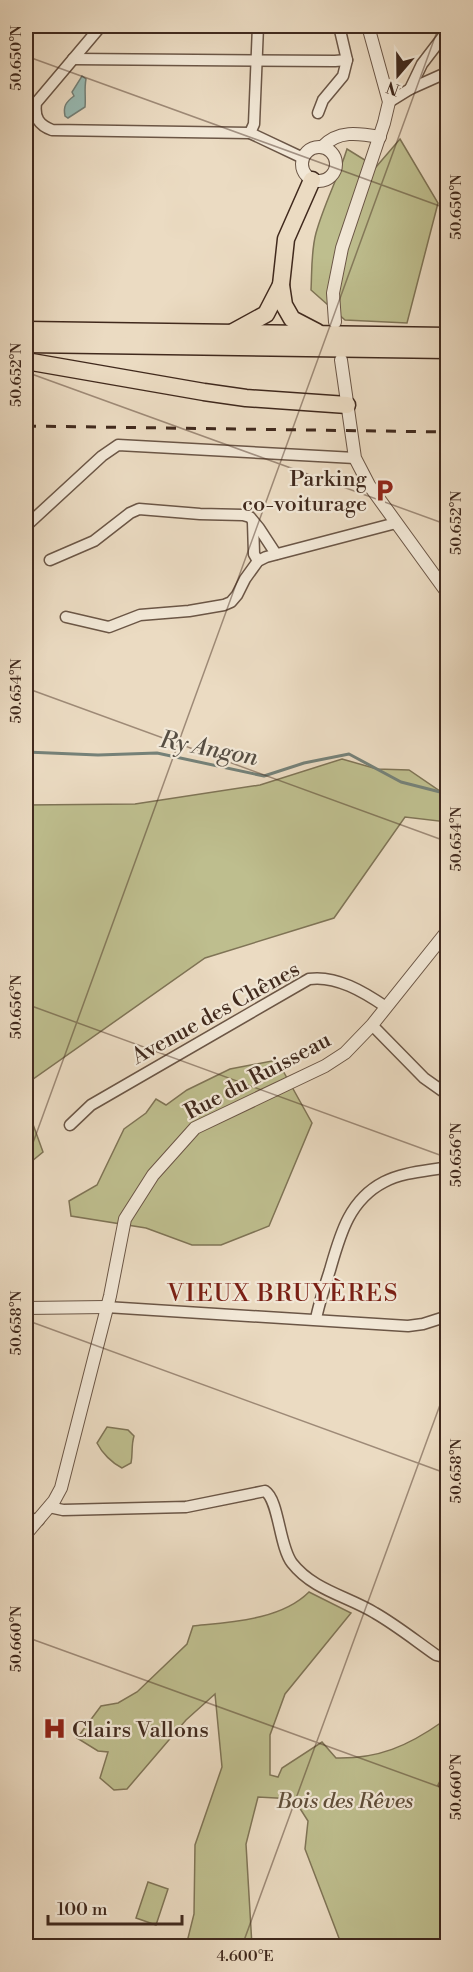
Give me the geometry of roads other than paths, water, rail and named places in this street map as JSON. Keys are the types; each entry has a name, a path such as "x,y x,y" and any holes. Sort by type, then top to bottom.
{"highway":[{"path":"232,333 266,314 280,285 286,239 312,180"},
{"path":"280,285 284,305 292,319 321,334"},
{"path":"26,330 447,336"},
{"path":"26,344 447,350"},
{"path":"26,361 214,394 347,405"}],"street":[{"path":"101,26 36,103 37,120 43,126 52,130 250,133 303,158"},
{"path":"250,133 254,124 258,26"},
{"path":"318,113 323,100 343,76 346,60 339,26"},
{"path":"335,322 333,293 342,248 380,137 389,102 368,26"},
{"path":"410,89 422,64 447,30"},
{"path":"73,59 346,60"},
{"path":"389,102 410,89 447,72"},
{"path":"327,150 341,135 351,133 380,137"},
{"path":"314,148 327,150 337,164 333,175 324,181 312,180 302,168 303,158 307,151 314,148"},
{"path":"341,360 355,458 369,485 447,594"},
{"path":"26,526 102,456 118,445 355,458"},
{"path":"50,560 94,542 130,513 139,509 250,517 276,554"},
{"path":"253,522 255,554 258,561"},
{"path":"66,617 109,627 140,615 189,611 224,605 231,602 237,595 258,561 276,554 396,523"},
{"name":"Rue du Ruisseau","path":"26,1534 49,1507 61,1488 106,1307 125,1219 153,1175 195,1128 325,1066 345,1053 372,1025 447,930"},
{"name":"Avenue des Chênes","path":"70,1125 91,1106 309,979 332,979 371,997 386,1007"},
{"path":"372,1025 424,1078 447,1095"},
{"path":"316,1319 341,1233 358,1203 374,1188 390,1179 447,1167"},
{"path":"26,1308 106,1307 415,1326 447,1316"},
{"path":"49,1507 63,1510 186,1507 264,1491 272,1499 286,1554 299,1571 320,1587 376,1613 436,1655 447,1658"},
{"path":"26,1518 39,1520"}],"water":[{"path":"82,76 86,79 85,107 68,118 65,116 65,107 74,96 72,92"}],"waterway":[{"name":"Ry Angon","path":"26,752 98,755 157,753 264,776 304,763 349,754 401,782 448,794"}],"railway":[{"path":"26,426 448,432"}],"place":[{"name":"Parking co-voiturage","path":"385,491"},
{"name":"Clairs Vallons","path":"54,1729"}],"district":[{"name":"VIEUX BRUYÈRES","path":"283,1293"}],"park label":[{"name":"Bois des Rêves","path":"345,1800"}]}
